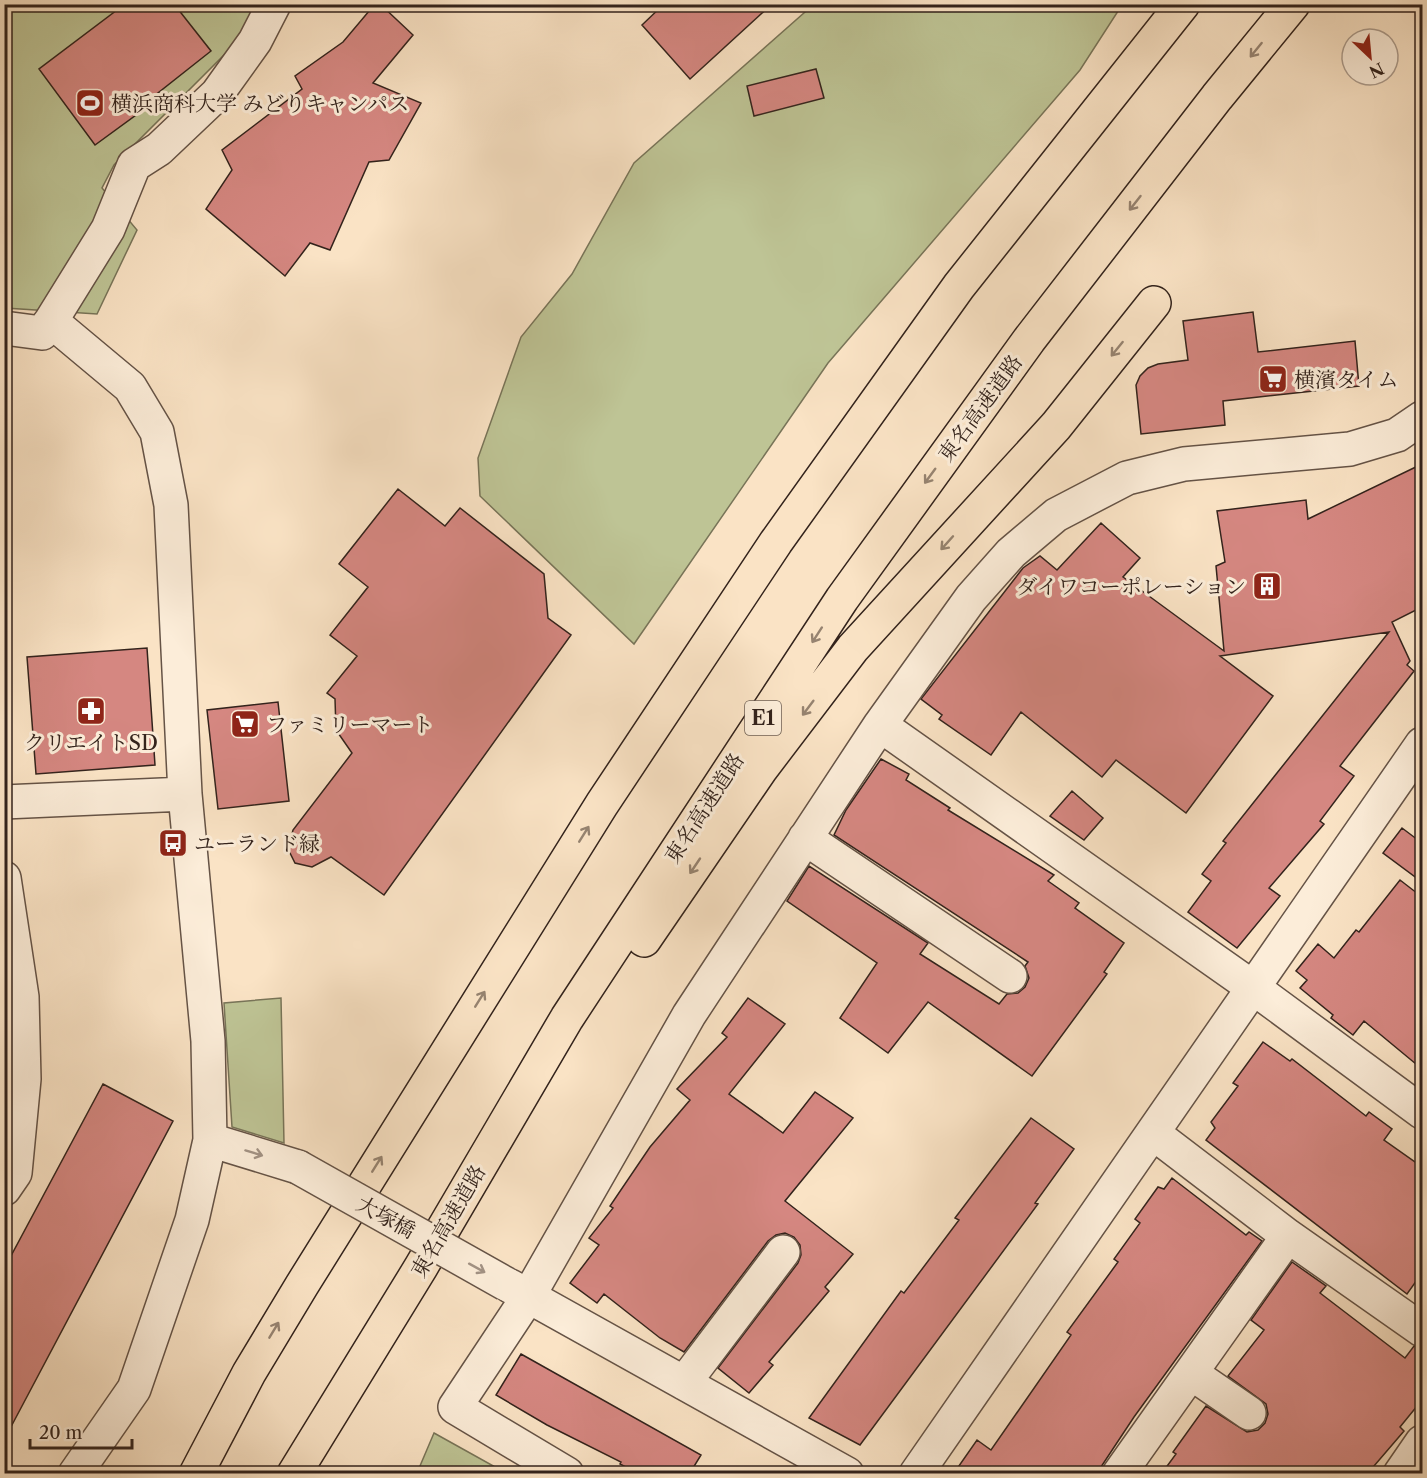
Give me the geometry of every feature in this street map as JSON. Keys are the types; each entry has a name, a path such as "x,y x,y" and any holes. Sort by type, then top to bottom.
{"highway":[{"path":"185,1473 602,804 776,542 959,286 1184,4"},
{"name":"東名高速道路","path":"294,1473 421,1267 567,1018 842,599 1029,340 1217,97 1293,4"},
{"path":"421,1267 768,760 853,648 1056,426 1154,303"},
{"path":"196,1473 249,1373"}],"street":[{"path":"4,328 42,333 108,229 134,165 159,149 217,94 255,41 274,4"},
{"path":"51,321 130,387 157,432 171,505 185,794 208,1041 210,1140 192,1220 134,1389 75,1473"},
{"path":"567,1473 455,1407 517,1290 688,1015 880,725 971,598 1011,553 1056,515 1127,478 1184,464 1350,449 1397,435 1422,418"},
{"path":"880,725 1421,1109"},
{"path":"916,1473 1255,989 1422,744"},
{"path":"4,802 185,794"},
{"path":"805,838 1010,976"},
{"path":"4,878 6,913 22,997 24,1078 15,1173 4,1189"},
{"path":"1153,1133 1288,1236 1422,1330"},
{"name":"大塚橋","path":"210,1140 298,1167 847,1473"},
{"path":"1119,1473 1288,1236"},
{"path":"684,1383 783,1252"},
{"path":"1191,1373 1249,1413"},
{"path":"1400,1473 1422,1442"}],"green space":[{"name":"横浜商科大学 みどりキャンパス","path":"4,5 259,5 238,41 114,165 102,188 137,230 97,314 5,308"},
{"path":"813,5 1122,5 1080,70 828,363 634,644 480,496 478,458 521,337 572,274 634,163"},
{"path":"281,998 284,1143 232,1127 224,1003"},
{"path":"434,1433 506,1473 417,1473"}],"building":[{"path":"125,4 174,4 211,51 134,112 136,115 95,145 39,69"},
{"path":"375,4 380,4 413,35 373,83 421,103 389,160 369,162 330,250 310,243 285,276 206,209 232,170 222,150 302,89 295,76 343,42"},
{"path":"664,4 772,4 690,79 642,25"},
{"path":"816,69 824,98 754,116 747,86"},
{"path":"1253,312 1258,352 1355,341 1359,386 1223,401 1225,425 1141,434 1136,385 1140,376 1148,368 1158,364 1188,360 1183,321"},
{"path":"1422,464 1422,607 1392,622 1410,661 1407,665 1414,671 1340,766 1354,776 1320,821 1324,824 1269,888 1280,896 1237,948 1188,912 1211,881 1202,874 1226,843 1223,841 1389,632 1220,656 1273,696 1186,813 1116,760 1102,777 1021,712 991,755 939,719 942,715 921,699 1023,568 1040,556 1057,570 1101,523 1140,558 1123,577 1224,651 1216,566 1225,562 1217,511 1306,500 1308,519"},
{"path":"398,489 445,526 460,508 544,574 548,618 571,635 384,895 331,857 312,867 295,863 288,849 293,830 352,753 336,730 335,699 327,693 357,656 330,635 368,587 339,564"},
{"name":"クリエイトSD","path":"147,648 155,765 36,774 27,657"},
{"path":"278,702 289,801 218,809 207,710"},
{"path":"881,759 909,774 906,780 950,808 948,810 1054,875 1048,881 1079,903 1075,908 1124,943 1104,972 1107,974 1032,1076 928,1002 888,1053 840,1018 877,963 787,901 809,866 928,943 920,954 999,1004 1007,994 1018,993 1025,987 1029,978 1025,966 1028,962 834,835 846,810"},
{"path":"1072,791 1103,818 1084,840 1050,816"},
{"path":"1402,828 1422,843 1422,882 1383,853"},
{"path":"1400,880 1422,897 1422,1069 1364,1021 1353,1035 1331,1018 1333,1015 1300,988 1307,980 1296,971 1318,944 1334,958 1356,930 1359,932"},
{"path":"748,998 785,1024 729,1094 783,1133 815,1092 853,1118 785,1201 853,1254 825,1287 829,1291 769,1362 773,1365 749,1393 718,1368 798,1263 801,1255 800,1245 794,1237 785,1233 776,1235 768,1241 684,1352 660,1338 604,1294 597,1303 570,1283 599,1245 589,1238 613,1208 610,1206 650,1147 690,1100 677,1089 727,1037 722,1033"},
{"path":"1263,1042 1290,1061 1292,1059 1366,1116 1369,1112 1392,1129 1384,1140 1422,1167 1422,1273 1407,1294 1206,1140 1215,1128 1211,1122 1238,1086 1233,1083"},
{"path":"103,1084 173,1121 4,1440 4,1269"},
{"path":"1031,1118 1074,1149 1035,1203 1038,1204 860,1445 809,1418 901,1291 904,1293 959,1220 955,1218"},
{"path":"1172,1178 1246,1235 1249,1232 1262,1241 1134,1417 1097,1473 954,1473 977,1440 991,1450 1071,1335 1067,1332 1118,1262 1114,1259 1140,1223 1135,1219 1158,1187 1164,1189"},
{"path":"1292,1262 1326,1286 1320,1293 1405,1358 1414,1346 1422,1348 1422,1400 1400,1427 1404,1431 1368,1473 1162,1473 1176,1454 1173,1452 1206,1406 1247,1432 1258,1430 1265,1423 1268,1414 1266,1404 1228,1376 1264,1330 1251,1320"},
{"path":"521,1354 701,1455 690,1473 637,1473 620,1464 621,1462 547,1425 496,1395"}],"place":[{"name":"横浜商科大学 みどりキャンパス","path":"90,103"},
{"name":"横濱タイム","path":"1273,379"},
{"name":"ダイワコーポレーション","path":"1267,586"},
{"name":"クリエイトSD","path":"91,711"},
{"name":"ファミリーマート","path":"245,724"},
{"name":"ユーランド緑","path":"173,843"}]}
